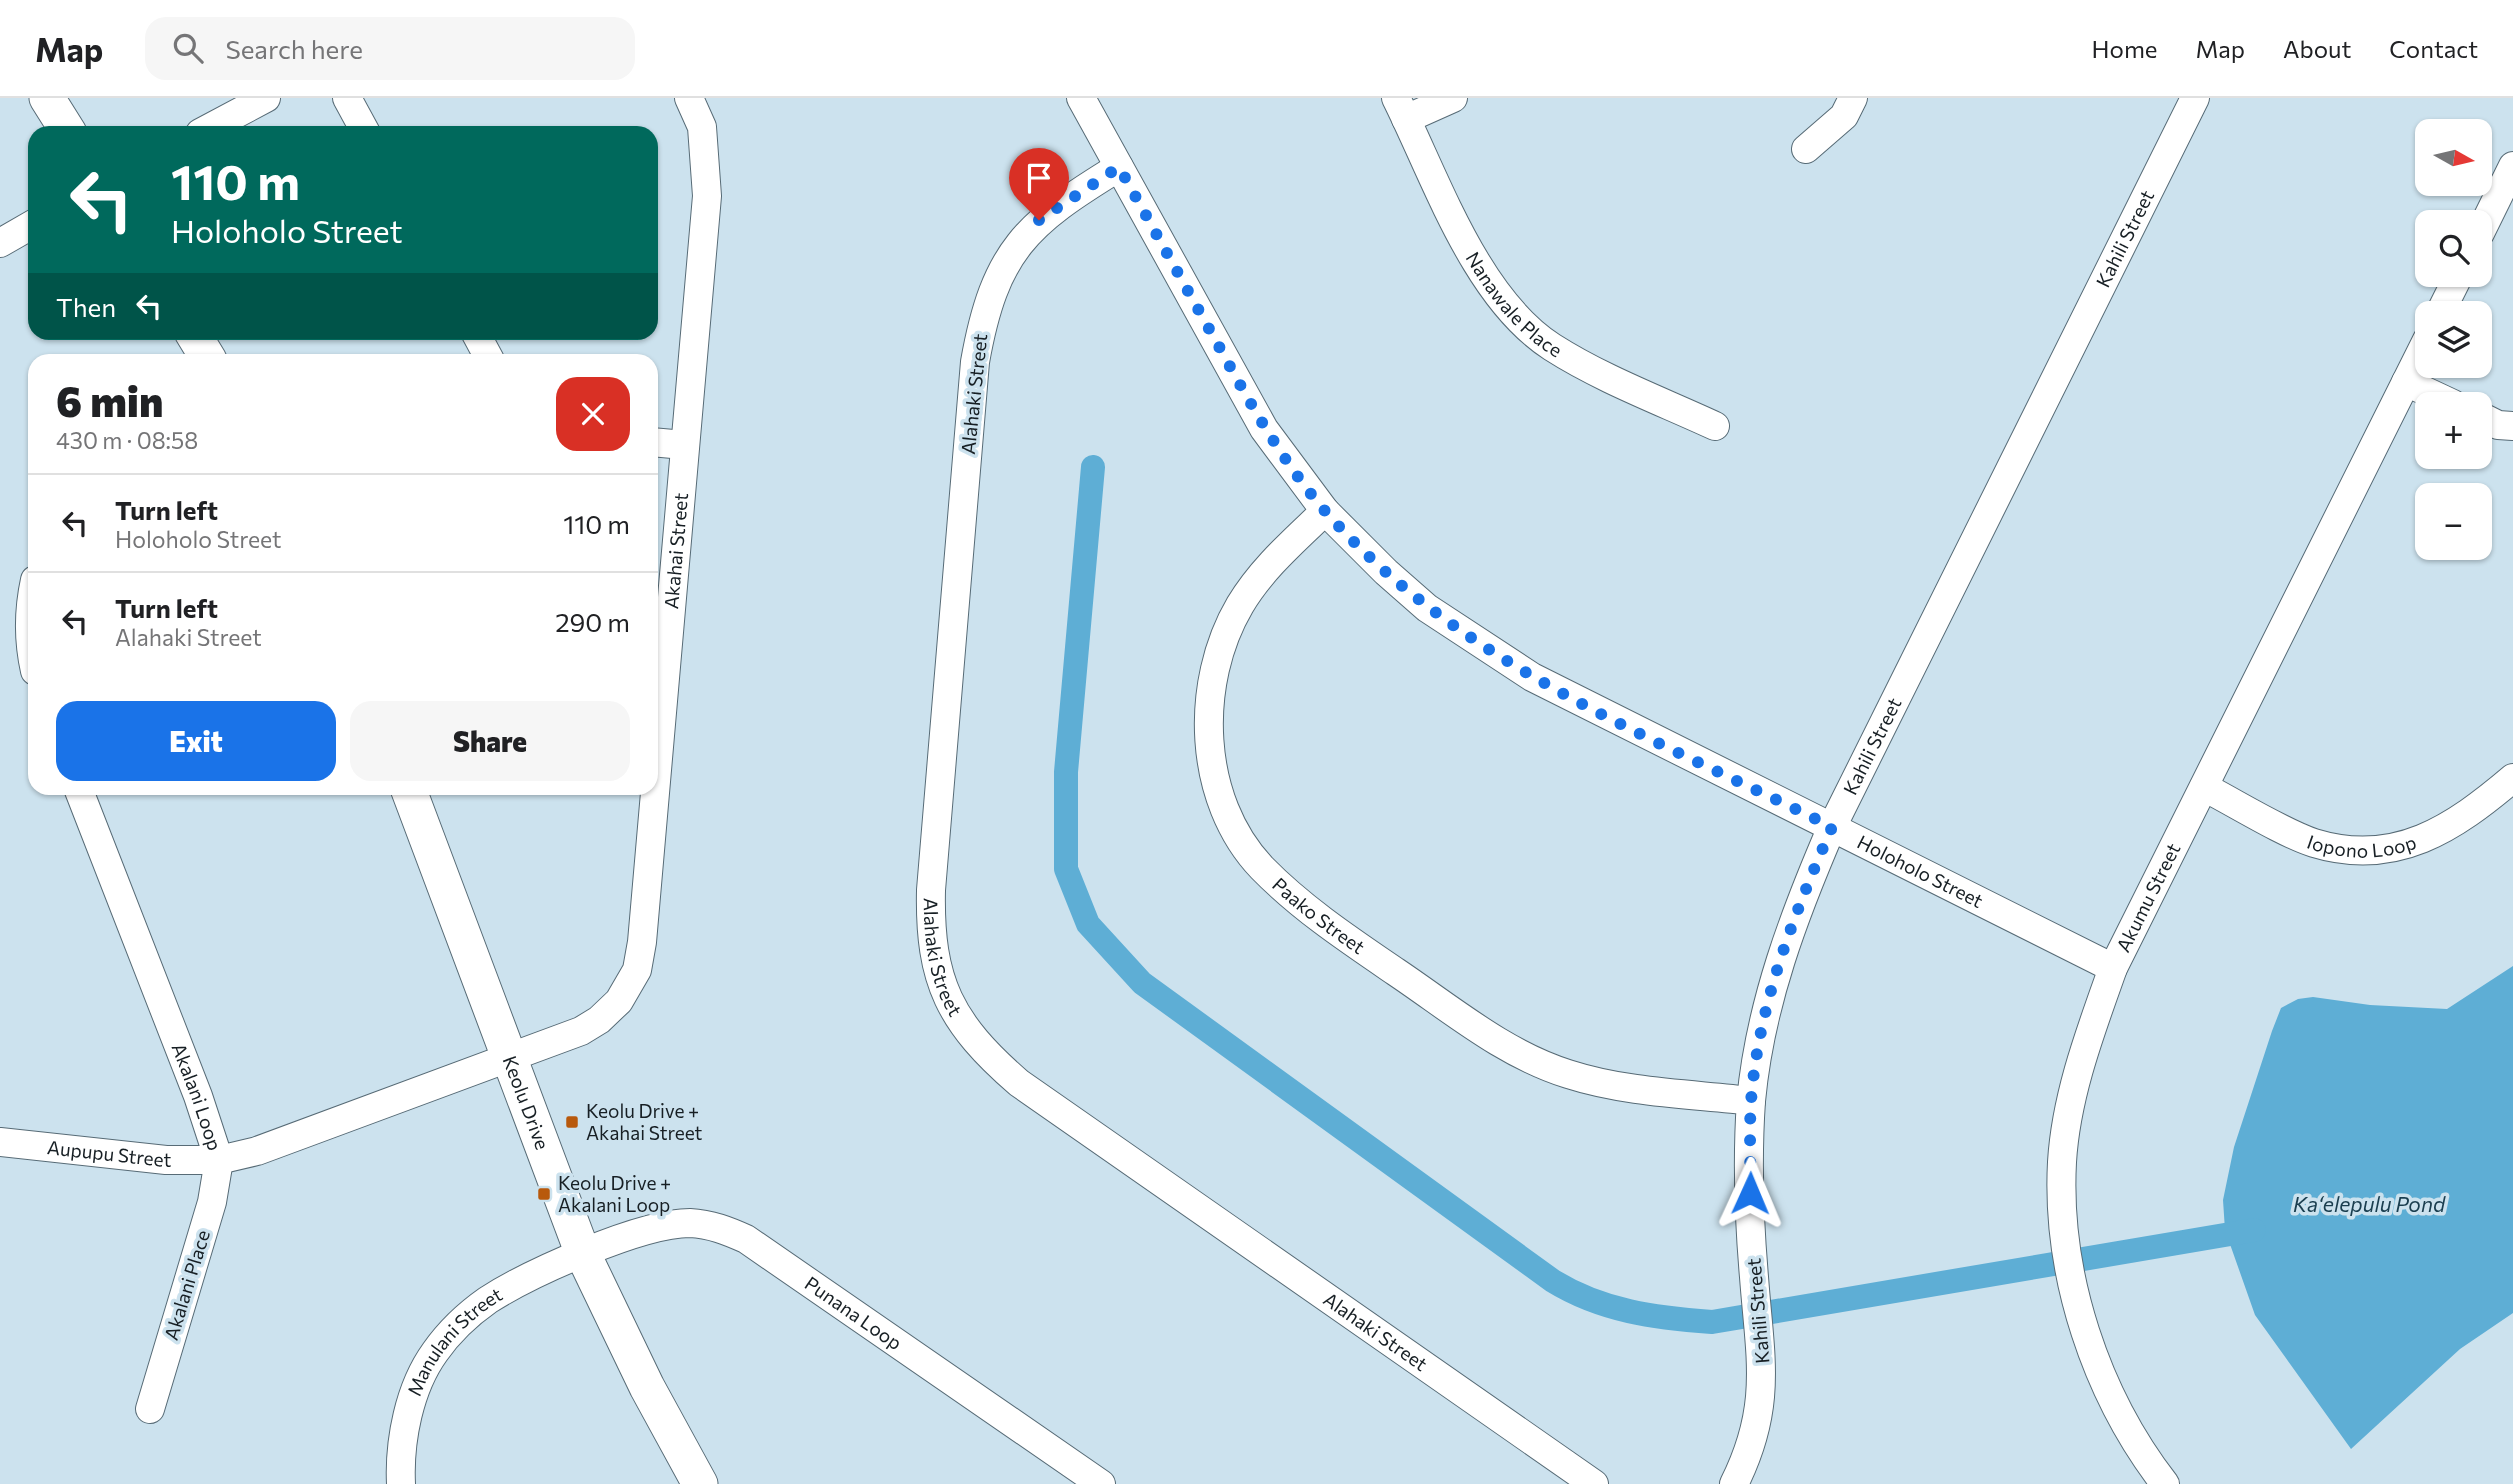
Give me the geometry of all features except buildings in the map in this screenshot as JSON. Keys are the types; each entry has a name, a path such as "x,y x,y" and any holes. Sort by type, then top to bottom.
{"main road":[{"path":"47,98 65,126"},
{"name":"Keolu Drive","path":"411,795 583,1254 647,1387 700,1484"}],"street":[{"path":"213,126 266,98"},
{"path":"347,98 362,126"},
{"name":"Akahai Street","path":"658,777 706,196 702,127 689,98"},
{"name":"Holoholo Street","path":"1082,98 1264,429 1325,511 1386,572 1427,608 1532,677 2113,968"},
{"path":"1401,109 1453,98"},
{"path":"1806,149 1844,116 1853,98"},
{"name":"Kahili Street","path":"1734,1484 1757,1425 1763,1389 1754,1277 1751,1101 1762,1030 1776,971 1796,910 1832,827 2196,98"},
{"name":"Nanawale Place","path":"1401,109 1473,256 1493,290 1516,317 1550,346 1576,361 1715,426"},
{"path":"2491,210 2513,166"},
{"name":"Alahaki Street","path":"1119,167 1039,220 1017,246 997,278 983,318 975,362 931,890 930,936 939,975 953,1010 974,1041 1019,1083 1594,1484"},
{"path":"0,243 28,227"},
{"name":"Akumu Street","path":"2165,1484 2121,1416 2091,1348 2066,1243 2062,1160 2073,1094 2089,1033 2113,968 2415,364"},
{"path":"2406,382 2428,392"},
{"path":"2492,422 2513,426"},
{"path":"658,443 684,445"},
{"name":"Paako Street","path":"1325,511 1264,570 1239,606 1216,665 1209,707 1210,751 1220,796 1236,832 1260,866 1297,901 1512,1052 1566,1074 1607,1085 1751,1101"},
{"name":"Iopono Loop","path":"2204,787 2313,843 2346,849 2375,850 2432,837 2471,814 2513,778"},
{"name":"Akalani Loop","path":"81,795 198,1096 219,1160 257,1151 508,1060"},
{"name":"Akahai Street","path":"508,1060 581,1031 600,1020 620,1001 637,970 657,795"},
{"name":"Aupupu Street","path":"0,1142 166,1160 219,1160"},
{"name":"Akalani Place","path":"150,1409 212,1202 219,1160"},
{"name":"Punana Loop","path":"583,1254 640,1231 666,1225 692,1223 719,1227 737,1235 1101,1484"},
{"name":"Manulani Street","path":"401,1484 400,1463 405,1424 433,1353 460,1322 485,1302 583,1254"}],"water":[{"name":"Kaʻelepulu Pond","path":"2513,966 2513,1313 2460,1349 2351,1449 2255,1315 2225,1230 2223,1200 2234,1147 2272,1031 2281,1008 2298,999 2313,997 2370,1005 2447,1009"}],"waterway":[{"path":"1093,467 1066,772 1066,869 1088,924 1142,983 1553,1281 1590,1300 1610,1306 1670,1318 1712,1322 2254,1230"}],"place":[{"name":"Keolu Drive + Akahai Street","path":"572,1122"},
{"name":"Keolu Drive + Akalani Loop","path":"544,1194"}],"route":[{"path":"1039,220 1065,200 1119,167 1264,429 1325,511 1386,572 1427,608 1532,677 1832,827 1796,910 1776,971 1762,1030 1751,1101 1750,1193"}]}
